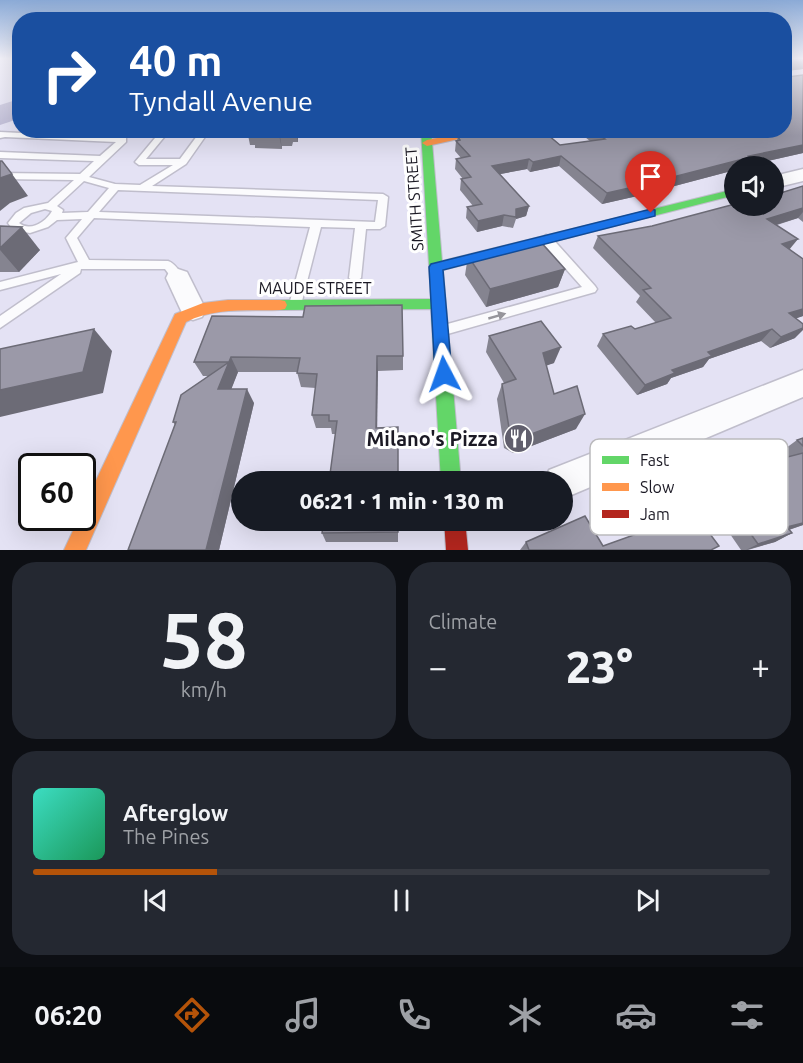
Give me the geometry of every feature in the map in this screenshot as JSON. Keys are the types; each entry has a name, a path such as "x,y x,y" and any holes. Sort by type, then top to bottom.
{"street":[{"name":"SMITH STREET","path":"426,138 450,471"},
{"path":"784,180 803,175"},
{"path":"436,267 724,195"},
{"path":"75,550 180,318 193,310 178,278"},
{"name":"MAUDE STREET","path":"193,310 213,306 439,304"},
{"path":"666,439 803,383"},
{"path":"573,477 590,470"}],"lane":[{"path":"51,206 123,140 83,138"},
{"path":"160,138 139,162 183,162"},
{"path":"142,188 183,162 201,138"},
{"path":"0,155 100,159"},
{"path":"0,176 80,177 115,187 383,197 380,226 90,215 55,218 36,228 22,230 14,226 15,219 25,211 39,206 51,206 58,210 55,218"},
{"path":"85,264 71,238 115,187"},
{"path":"295,305 316,224"},
{"path":"356,278 361,226"},
{"path":"440,332 591,289 546,239"},
{"path":"0,323 85,264"},
{"path":"0,286 85,264 168,265 178,278"}],"shaded area":[{"path":"12,101 12,121 0,125 0,105"}],"building":[{"path":"792,85 803,85 803,145 749,156 724,156 724,164 607,193 561,156 533,162 529,159 492,166 529,206 516,209 516,217 504,215 478,221 467,207 482,204 461,179 471,177 456,159 470,156 456,141 460,140 459,138 552,138 560,145 604,138 792,138"},
{"path":"0,161 2,161 12,174 0,178"},
{"path":"803,186 803,208 784,214 784,192"},
{"path":"724,207 724,216 777,216 767,219 798,239 782,244 803,259 803,309 789,313 803,324 803,328 781,337 772,329 708,352 712,356 672,370 675,373 645,385 603,334 631,326 635,329 671,318 643,290 651,288 598,236 652,226"},
{"path":"0,226 22,227 0,248"},
{"path":"538,239 565,269 490,289 468,256"},
{"path":"402,305 403,356 377,356 376,428 398,427 398,471 330,471 337,421 329,421 329,415 312,415 317,374 297,373 300,358 231,357 229,362 194,362 212,316 303,317 305,306"},
{"path":"541,321 561,347 543,353 554,394 577,386 585,414 518,439 510,434 502,384 516,379 489,336"},
{"path":"94,329 83,372 0,390 0,349"},
{"path":"229,362 218,389 247,389 206,550 128,550 176,422 173,422 181,395"},
{"path":"803,438 803,446 797,440"},
{"path":"803,453 803,523 788,527 788,457"},
{"path":"585,516 590,524 590,535 596,535 603,546 634,535 711,535 719,546 711,550 529,550 526,542 551,531 573,531 573,521"},
{"path":"322,531 398,531 398,532 322,533"},
{"path":"752,535 786,535 758,544"}],"traffic: fast":[{"path":"427,138 450,471"},
{"path":"436,267 724,195"},
{"path":"280,305 439,304"}],"traffic: slow":[{"path":"427,143 453,138"},
{"path":"75,550 180,318 191,312 215,306 280,305"}],"traffic: jam":[{"path":"455,531 457,550"}],"place":[{"name":"Milano's Pizza","path":"519,438"}],"route":[{"path":"444,374 436,267 651,213"}]}
